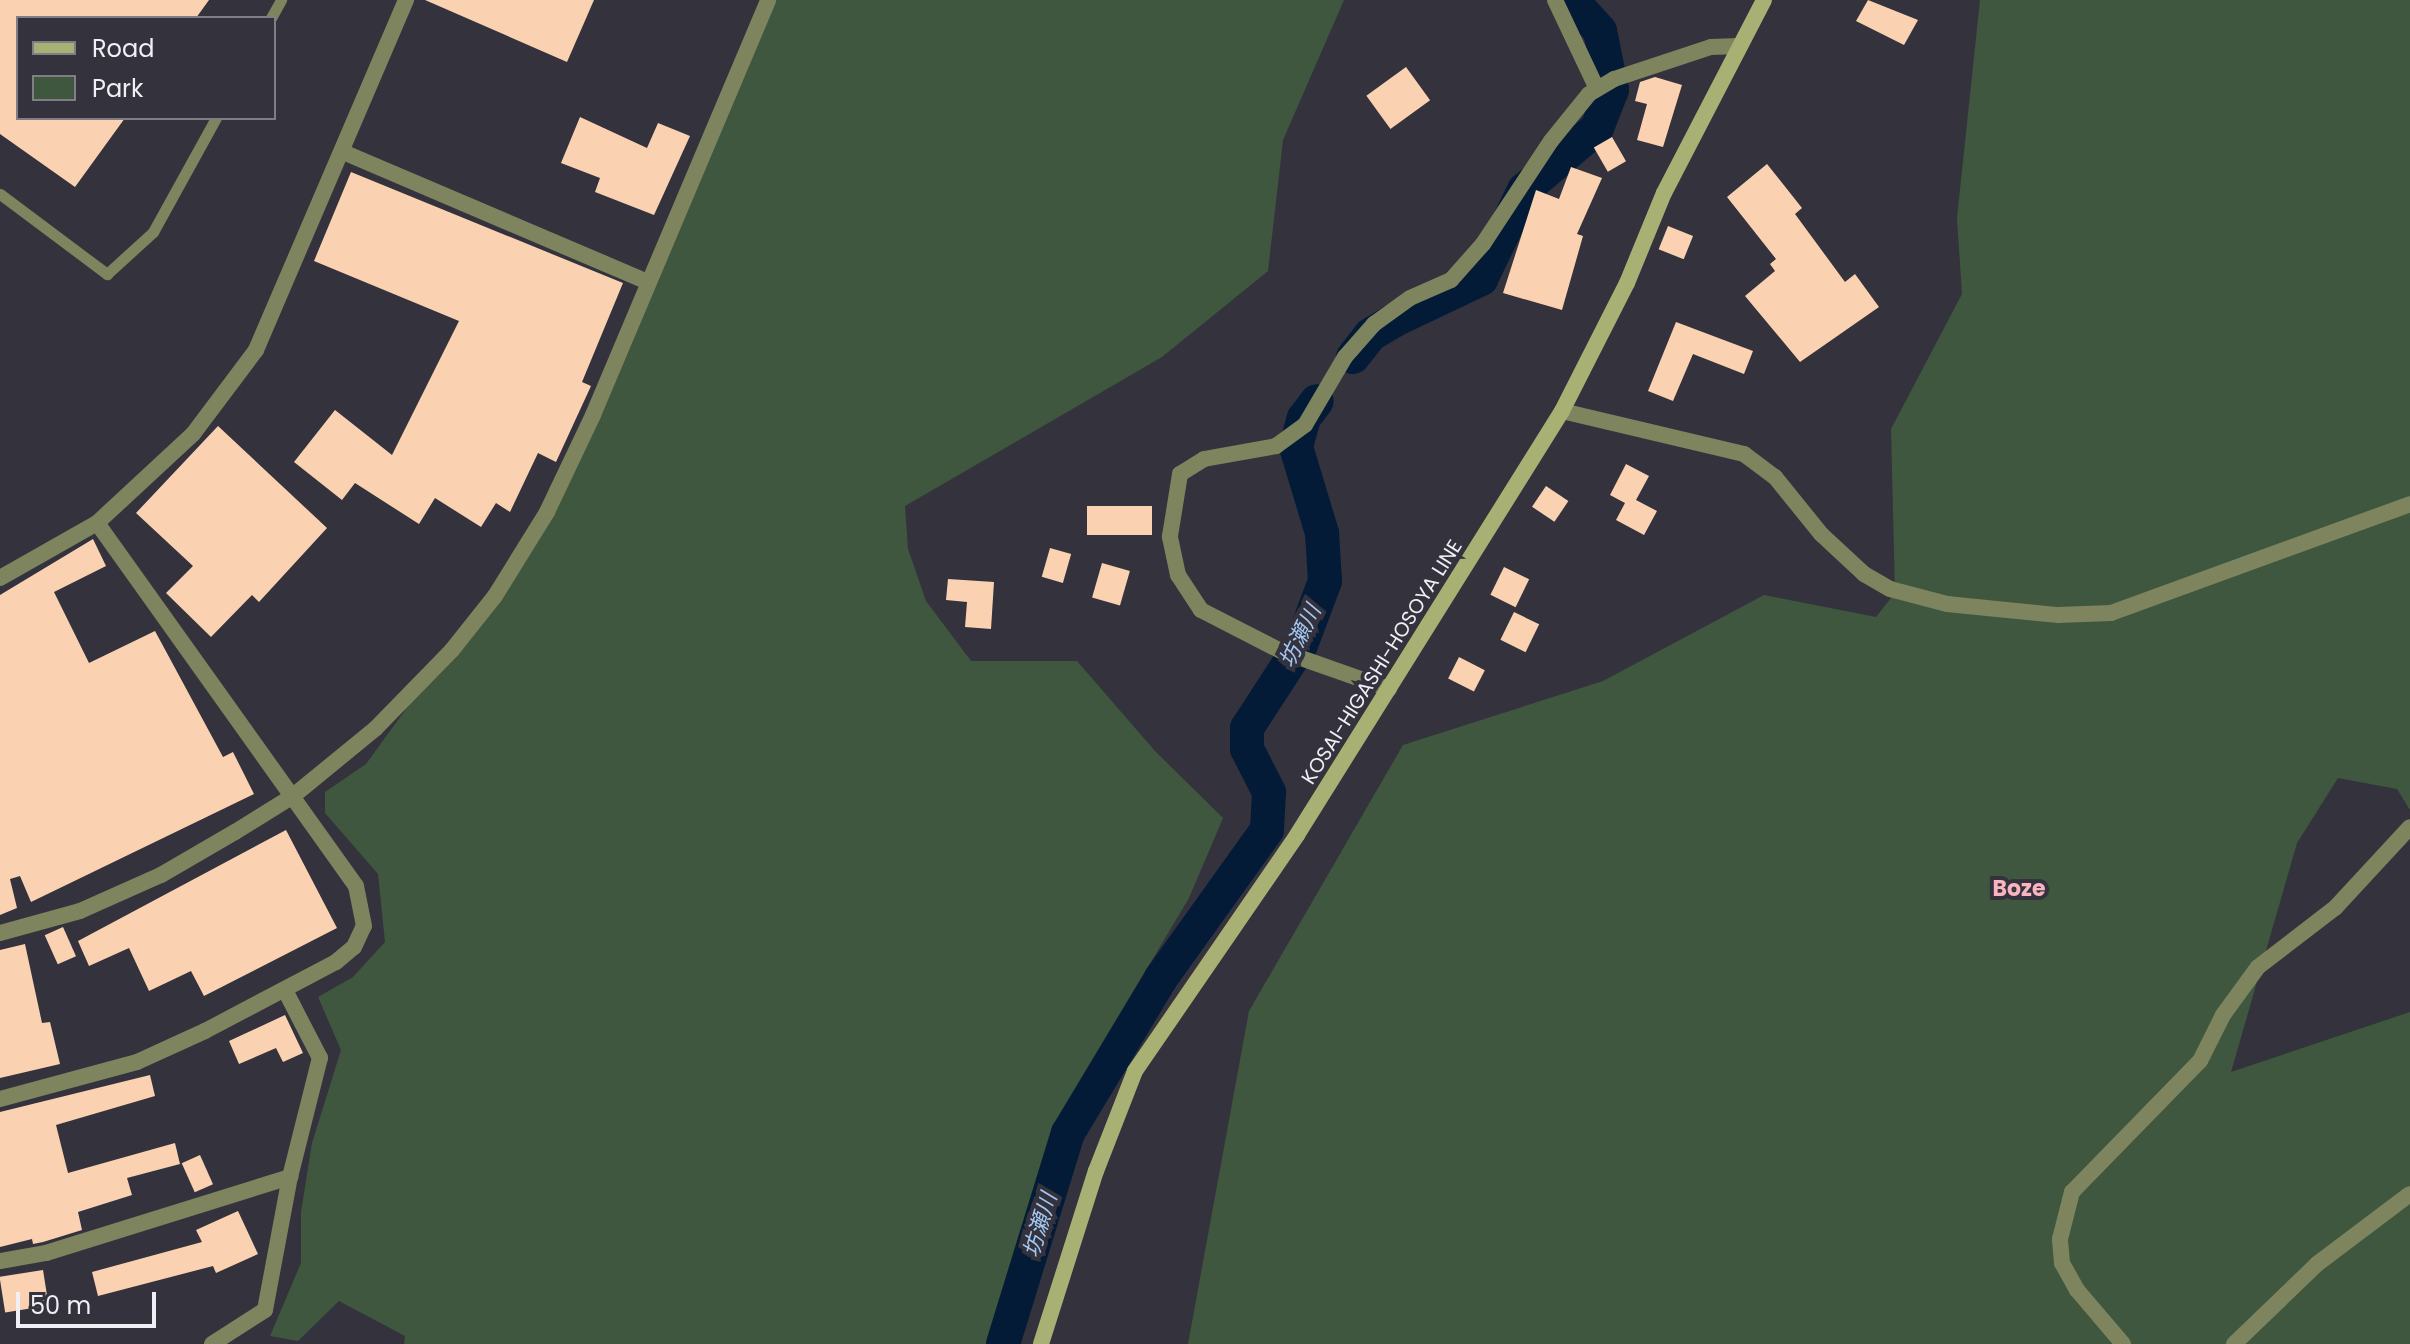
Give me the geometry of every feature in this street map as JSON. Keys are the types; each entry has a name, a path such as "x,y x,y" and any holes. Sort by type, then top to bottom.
{"main road":[{"name":"KOSAI-HIGASHI-HOSOYA LINE","path":"1041,1344 1096,1171 1135,1071 1389,689 1562,411 1764,0"}],"street":[{"path":"0,578 97,523 193,434 256,350 406,0"},
{"path":"0,933 80,911 161,875 293,796 375,729 452,650 495,596 547,512 768,0"},
{"path":"1555,0 1597,89"},
{"path":"1389,689 1281,651 1201,610 1178,575 1170,536 1175,486 1193,464 1276,446 1305,425 1345,357 1374,324 1410,298 1451,280 1472,256 1551,141 1597,89 1711,47 1739,46"},
{"path":"343,152 648,282"},
{"path":"1562,411 1744,454 1775,477 1821,534 1864,574 1890,589 1947,604 2058,615 2111,613 2410,504"},
{"path":"0,1099 137,1062 286,992 354,947 364,926 356,886 97,523"},
{"path":"2123,1344 2077,1290 2062,1263 2060,1239 2072,1192 2200,1061 2223,1015 2258,967 2335,908 2410,827"},
{"path":"212,1344 265,1310 290,1177 320,1058 286,992"},
{"path":"0,1261 46,1253 290,1177"},
{"path":"2234,1344 2317,1264 2410,1194"}],"lane":[{"path":"0,194 107,274 153,232 215,120"}],"green space":[{"path":"768,0 1344,0 1283,140 1268,271 1162,357 905,506 908,549 926,601 971,661 1077,661 1155,751 1223,818 1189,898 1053,1126 1038,1202 986,1344 404,1344 405,1336 339,1301 298,1341 270,1336 301,1263 301,1212 312,1143 341,1050 318,997 353,977 385,942 378,874 325,813 325,792 366,764 534,533"},
{"path":"1980,0 2410,0 2410,810 2397,789 2338,778 2297,843 2231,1072 2410,1012 2410,1344 1188,1344 1249,1011 1403,745 1603,681 1764,595 1876,617 1895,593 1891,429 1962,294 1957,218"}],"building":[{"path":"0,0 209,0 197,16 16,16 16,120 124,120 75,187 0,134"},
{"path":"425,0 594,0 567,62"},
{"path":"1868,0 1918,20 1904,45 1856,21"},
{"path":"1406,67 1430,100 1390,129 1366,96"},
{"path":"1655,77 1682,85 1663,147 1637,140 1647,104 1635,101 1640,82"},
{"path":"580,117 647,148 658,123 690,136 654,215 595,192 600,178 561,163"},
{"path":"1612,137 1626,161 1608,172 1594,148"},
{"path":"1767,164 1802,208 1795,214 1845,282 1855,274 1879,307 1800,362 1745,296 1775,271 1770,264 1776,259 1727,197"},
{"path":"1571,167 1602,178 1577,234 1583,236 1562,310 1503,293 1536,190 1559,199"},
{"path":"351,172 623,283 582,382 591,386 556,462 538,453 510,512 496,503 481,527 435,498 419,524 355,483 342,500 294,462 335,410 392,455 459,321 314,261"},
{"path":"1668,226 1693,236 1684,259 1659,249"},
{"path":"1676,322 1753,351 1744,374 1693,354 1673,401 1648,391"},
{"path":"218,426 327,528 259,602 252,595 211,637 166,593 193,566 136,513"},
{"path":"1626,464 1649,476 1636,500 1657,511 1644,535 1616,520 1625,503 1610,495"},
{"path":"1546,486 1568,501 1554,522 1532,507"},
{"path":"1087,506 1152,506 1152,535 1087,535"},
{"path":"93,539 106,566 54,592 89,663 155,631 223,757 233,752 254,794 31,902 20,876 10,879 17,908 0,915 0,595"},
{"path":"1050,548 1071,554 1063,583 1042,577"},
{"path":"1102,563 1130,571 1120,606 1092,598"},
{"path":"1504,567 1529,579 1516,607 1490,595"},
{"path":"948,579 994,582 991,629 965,627 967,602 946,600"},
{"path":"1514,612 1539,624 1526,652 1500,640"},
{"path":"1459,657 1485,670 1474,692 1448,678"},
{"path":"286,830 337,928 204,996 191,971 149,991 129,948 89,966 78,941"},
{"path":"63,927 76,956 58,964 45,935"},
{"path":"25,944 42,1023 50,1022 60,1064 0,1078 0,950"},
{"path":"285,1015 303,1053 283,1062 276,1048 239,1064 229,1041"},
{"path":"150,1075 155,1096 56,1125 68,1173 175,1143 180,1164 127,1178 132,1195 78,1212 82,1230 43,1242 33,1244 32,1239 0,1247 0,1112"},
{"path":"200,1155 213,1184 195,1192 182,1163"},
{"path":"238,1211 258,1254 216,1273 213,1266 98,1296 92,1272 202,1242 196,1230"},
{"path":"43,1270 49,1306 5,1312 0,1277"}],"waterway":[{"name":"坊瀬川","path":"1353,357 1370,335 1481,279 1524,190 1597,128 1612,90 1600,31 1572,0"},
{"name":"坊瀬川","path":"1003,1344 1068,1133 1161,978 1267,830 1269,792 1247,749 1247,728 1301,645 1325,581 1322,533 1296,447 1304,418 1317,401"}],"district":[{"name":"Boze","path":"2019,889"}]}
